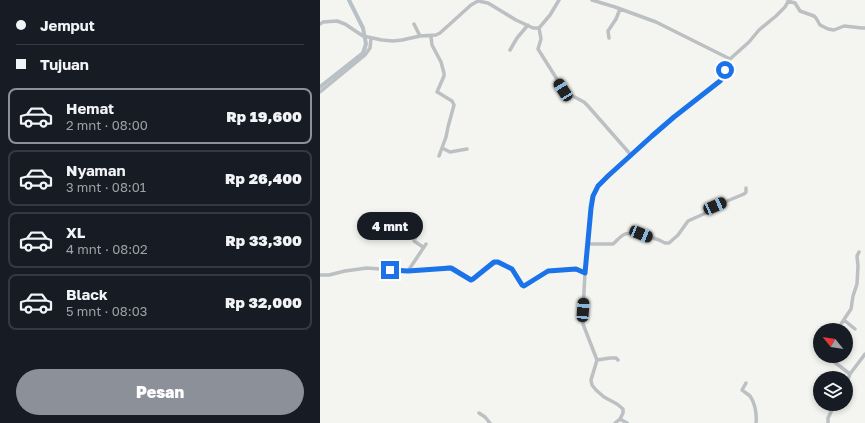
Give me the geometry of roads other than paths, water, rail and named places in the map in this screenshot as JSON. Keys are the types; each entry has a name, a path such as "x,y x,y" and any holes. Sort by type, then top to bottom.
{"street":[{"path":"320,24 323,22 337,21 345,24 363,36 393,41 420,36 431,36 440,33 471,5 478,1 488,3 516,20 533,28 539,28 550,15 559,0"},
{"path":"592,0 656,22 730,59"},
{"path":"615,423 620,419 623,411 618,404 604,397 592,385 591,380 597,360 583,324 585,273 591,208 593,196 598,186 674,117 720,81 730,59 785,7 788,0 795,3 802,12 814,16 820,25 828,29 834,30 844,26 865,28"},
{"path":"609,38 608,31 616,19 620,9"},
{"path":"414,24 420,36"},
{"path":"510,50 528,25"},
{"path":"539,28 541,39 538,51 565,92 581,100 588,106 631,155"},
{"path":"431,36 432,45 441,62 444,73 437,92 452,101 454,105 446,137 439,156"},
{"path":"320,92 365,55 370,48 370,38"},
{"path":"442,148 450,152 467,149"},
{"path":"588,244 614,244 624,234 631,234 635,232 665,243 669,243 678,235 688,221 708,212 715,206 744,194 746,192 746,188"},
{"path":"408,271 424,246 414,241 419,231"},
{"path":"843,323 850,311 857,284 857,256 859,252"},
{"path":"491,258 494,262 498,262 512,269 524,286 548,271 576,269 585,273"},
{"path":"320,275 329,275 367,268 408,271 451,268 471,280 494,262"},
{"path":"845,320 854,329"},
{"path":"852,371 865,354"},
{"path":"597,360 610,358 616,358 618,360"},
{"path":"836,363 846,371"},
{"path":"746,383 742,390 749,396 753,403 756,423"},
{"path":"828,423 828,418 832,411"},
{"path":"479,413 490,423"},
{"path":"620,419 627,423"}],"waterway":[{"path":"320,87 363,53 366,44 363,28 349,0"}]}
